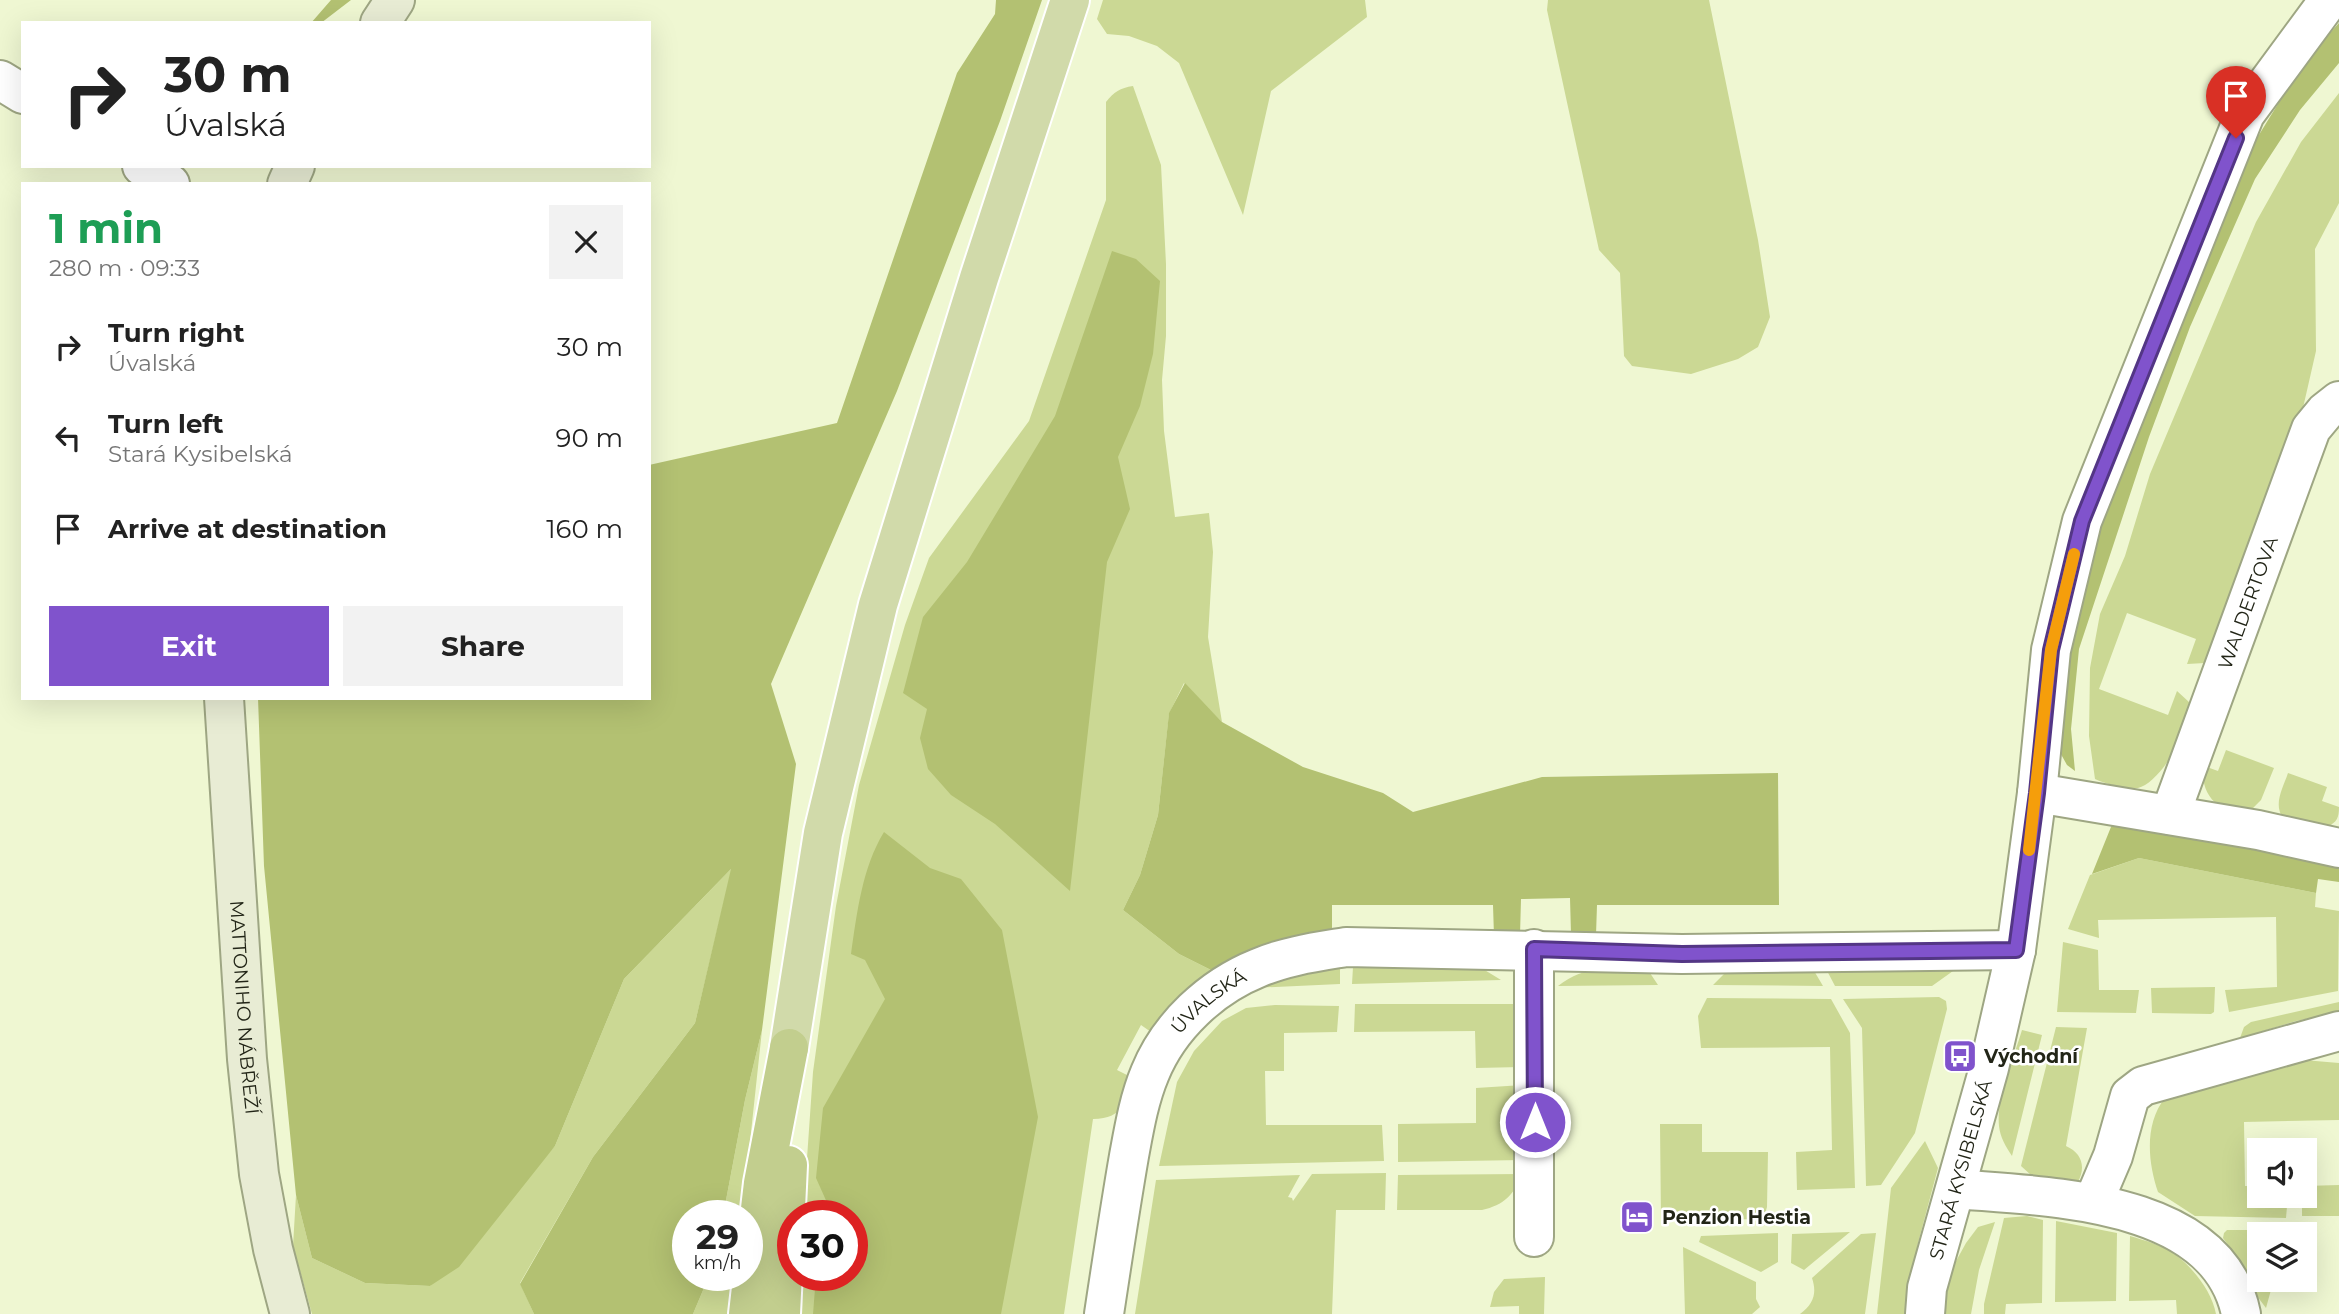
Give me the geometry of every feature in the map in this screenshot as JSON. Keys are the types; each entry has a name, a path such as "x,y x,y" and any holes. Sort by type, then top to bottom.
{"highway":[{"path":"748,1314 763,1183 789,1048"},
{"path":"781,1314 788,1184 789,1048"}],"main road":[{"path":"381,21 395,0"},
{"path":"789,1048 823,833 878,606 983,265 1070,0"},
{"name":"MATTONIHO NÁBŘEŽÍ","path":"224,700 247,1059 259,1174 273,1249 290,1314"}],"street":[{"name":"STARÁ KYSIBELSKÁ","path":"1925,1314 1927,1288 1989,1068 2016,950 2037,793 2051,650 2082,521 2245,114 2329,0"},
{"path":"0,80 21,93"},
{"path":"145,168 167,182"},
{"name":"WALDERTOVA","path":"2171,815 2311,429 2325,412 2339,401"},
{"path":"2037,793 2258,830 2339,848"},
{"name":"ÚVALSKÁ","path":"1104,1314 1131,1149 1150,1073 1174,1032 1202,1001 1230,982 1258,968 1302,954 1346,947 1682,954 2016,950"},
{"path":"1534,949 1534,1237"},
{"path":"2093,1203 2113,1156 2130,1096 2143,1086 2339,1031"},
{"path":"1956,1189 2093,1203 2165,1224 2189,1238 2209,1255 2224,1275 2238,1301 2241,1314"}],"green space":[{"path":"331,0 351,0 324,21 313,21"},
{"path":"996,0 1042,0 1000,121 897,391 771,684 796,764 762,1030 745,1100 726,1200 672,1200 672,1291 703,1291 693,1314 534,1314 520,1284 593,1157 695,1023 731,869 624,979 555,1146 459,1267 430,1286 365,1283 312,1258 296,1195 264,866 258,700 651,700 651,465 837,423 957,73 995,14"},
{"path":"1103,0 1365,0 1367,17 1271,91 1243,215 1179,63 1157,46 1129,36 1107,34 1097,19"},
{"path":"1548,0 1709,0 1758,240 1770,317 1758,347 1738,359 1691,374 1632,366 1624,356 1620,273 1599,250 1547,10"},
{"path":"2339,23 2339,63 2300,110 2255,179 2190,327 2149,437 2079,649 2071,729 2075,771 2067,765 2057,747 2058,719 2085,567 2238,169 2281,99 2317,47"},
{"path":"1133,86 1161,165 1166,264 1166,336 1162,380 1164,431 1175,517 1209,513 1213,552 1208,637 1222,722 1184,683 1169,714 1158,815 1140,875 1123,910 1179,954 1213,971 1151,1032 1141,1025 1117,1070 1131,1077 1121,1107 1111,1116 1093,1119 1064,1314 798,1314 799,1291 868,1291 868,1200 804,1200 813,1072 836,906 859,785 905,625 929,558 1029,421 1106,200 1106,102 1124,88"},
{"path":"2339,93 2339,203 2315,249 2316,351 2300,421 2205,663 2187,664 2196,639 2127,613 2099,689 2168,715 2177,691 2189,702 2189,712 2182,737 2174,751 2147,784 2133,788 2105,783 2095,779 2089,736 2090,668 2100,614 2125,556 2150,474 2256,222 2301,142"},
{"path":"1112,251 1136,259 1160,281 1153,354 1140,406 1118,457 1130,509 1107,562 1070,891 995,824 951,795 928,769 920,738 927,709 903,693 923,617 967,562 1055,416"},
{"path":"1185,683 1222,722 1303,767 1383,793 1413,812 1542,777 1778,773 1779,905 1597,905 1596,935 1571,934 1570,898 1521,899 1520,935 1494,936 1493,905 1332,905 1332,936 1298,937 1270,943 1213,971 1179,954 1123,910 1140,875 1158,815 1169,713"},
{"path":"2226,750 2274,768 2261,800 2251,810 2219,806 2206,788 2204,766 2218,771"},
{"path":"2288,773 2327,787 2322,801 2339,807 2335,821 2327,827 2283,818 2279,802"},
{"path":"2113,822 2339,862 2339,882 2318,879 2316,893 2139,858 2092,874"},
{"path":"884,832 930,868 961,879 1002,930 1038,1117 1001,1314 813,1314 815,1291 868,1291 868,1200 826,1200 816,1178 823,1108 885,999 865,960 851,954 865,876"},
{"path":"2139,858 2316,893 2315,907 2339,911 2338,991 2229,1012 2225,990 2277,987 2276,917 2098,920 2099,938 2068,929 2090,875"},
{"path":"732,868 695,1023 593,1157 520,1283 534,1314 312,1314 293,1246 296,1195 312,1258 365,1283 430,1286 555,1146 624,979"},
{"path":"2063,942 2098,950 2099,990 2139,990 2136,1013 2057,1012"},
{"path":"1810,964 1823,986 1713,985 1727,971"},
{"path":"1824,965 1931,965 1953,971 1932,986 1835,986"},
{"path":"1340,966 1340,984 1251,988 1296,972"},
{"path":"1465,966 1483,969 1501,980 1352,984 1353,967"},
{"path":"1646,967 1658,985 1558,986 1589,971"},
{"path":"2215,987 2214,1012 2211,1014 2152,1013 2151,988"},
{"path":"1939,997 1946,1001 1947,1009 1915,1133 1881,1185 1866,1186 1862,1028 1843,999"},
{"path":"1707,998 1831,999 1850,1033 1855,1188 1797,1190 1796,1152 1832,1150 1830,1047 1701,1048 1698,1016"},
{"path":"2339,1002 2339,1012 2296,1021 2240,1038 2244,1027 2251,1022"},
{"path":"1355,1004 1516,1004 1521,1067 1476,1068 1475,1031 1354,1032"},
{"path":"1275,1005 1339,1006 1337,1032 1284,1033 1284,1071 1265,1071 1266,1125 1382,1125 1384,1161 1159,1166 1177,1082 1194,1051 1222,1021 1246,1008"},
{"path":"2056,1027 2087,1028 2066,1146 2076,1152 2082,1171 2078,1182 2041,1184 2021,1166"},
{"path":"762,1030 744,1200 726,1200 745,1100"},
{"path":"2022,1030 2042,1035 2012,1156 2001,1134 1999,1115 2003,1090"},
{"path":"2281,1058 2339,1063 2339,1120 2244,1122 2247,1208 2287,1208 2286,1218 2195,1216 2158,1192 2152,1169 2150,1144 2154,1120 2165,1098"},
{"path":"1523,1085 1523,1160 1398,1162 1398,1124 1476,1123 1476,1088"},
{"path":"1660,1124 1702,1124 1702,1152 1768,1152 1767,1207 1764,1217 1661,1221"},
{"path":"1925,1141 1938,1168 1918,1243 1907,1314 1877,1314 1891,1188"},
{"path":"1386,1173 1385,1210 1336,1210 1332,1314 1135,1314 1156,1180 1300,1175 1288,1197 1293,1201 1312,1174"},
{"path":"1522,1174 1507,1198 1490,1208 1397,1210 1398,1175"},
{"path":"2339,1185 2339,1216 2302,1216 2302,1208 2317,1208 2317,1186"},
{"path":"2027,1216 2043,1220 2042,1303 2006,1304 2005,1314 1984,1314 2004,1218"},
{"path":"2056,1221 2117,1233 2116,1301 2055,1302"},
{"path":"1995,1222 1979,1270 1971,1314 1943,1314 1944,1293 1950,1272 1966,1243 1978,1227"},
{"path":"2227,1230 2247,1230 2247,1274 2223,1238"},
{"path":"1850,1232 1804,1270 1791,1263 1792,1234"},
{"path":"1778,1233 1778,1262 1761,1272 1699,1242 1701,1236"},
{"path":"1876,1233 1865,1314 1800,1314 1813,1298 1812,1278 1861,1234"},
{"path":"2130,1236 2166,1249 2183,1261 2206,1289 2216,1314 2177,1314 2176,1300 2129,1301"},
{"path":"1683,1247 1756,1282 1756,1299 1760,1307 1752,1314 1685,1314"},
{"path":"1545,1277 1544,1314 1519,1314 1519,1306 1490,1307 1494,1292 1504,1279"},
{"path":"703,1291 733,1291 731,1314 693,1314"},
{"path":"2255,1292 2270,1292 2266,1308"}],"slow traffic":[{"path":"2029,850 2051,650 2074,554"}],"place":[{"name":"Východní","path":"1960,1056"},
{"name":"Penzion Hestia","path":"1637,1217"}],"route":[{"path":"1535,1122 1534,949 1682,954 2016,950 2037,793 2051,650 2082,521 2236,138"}]}
